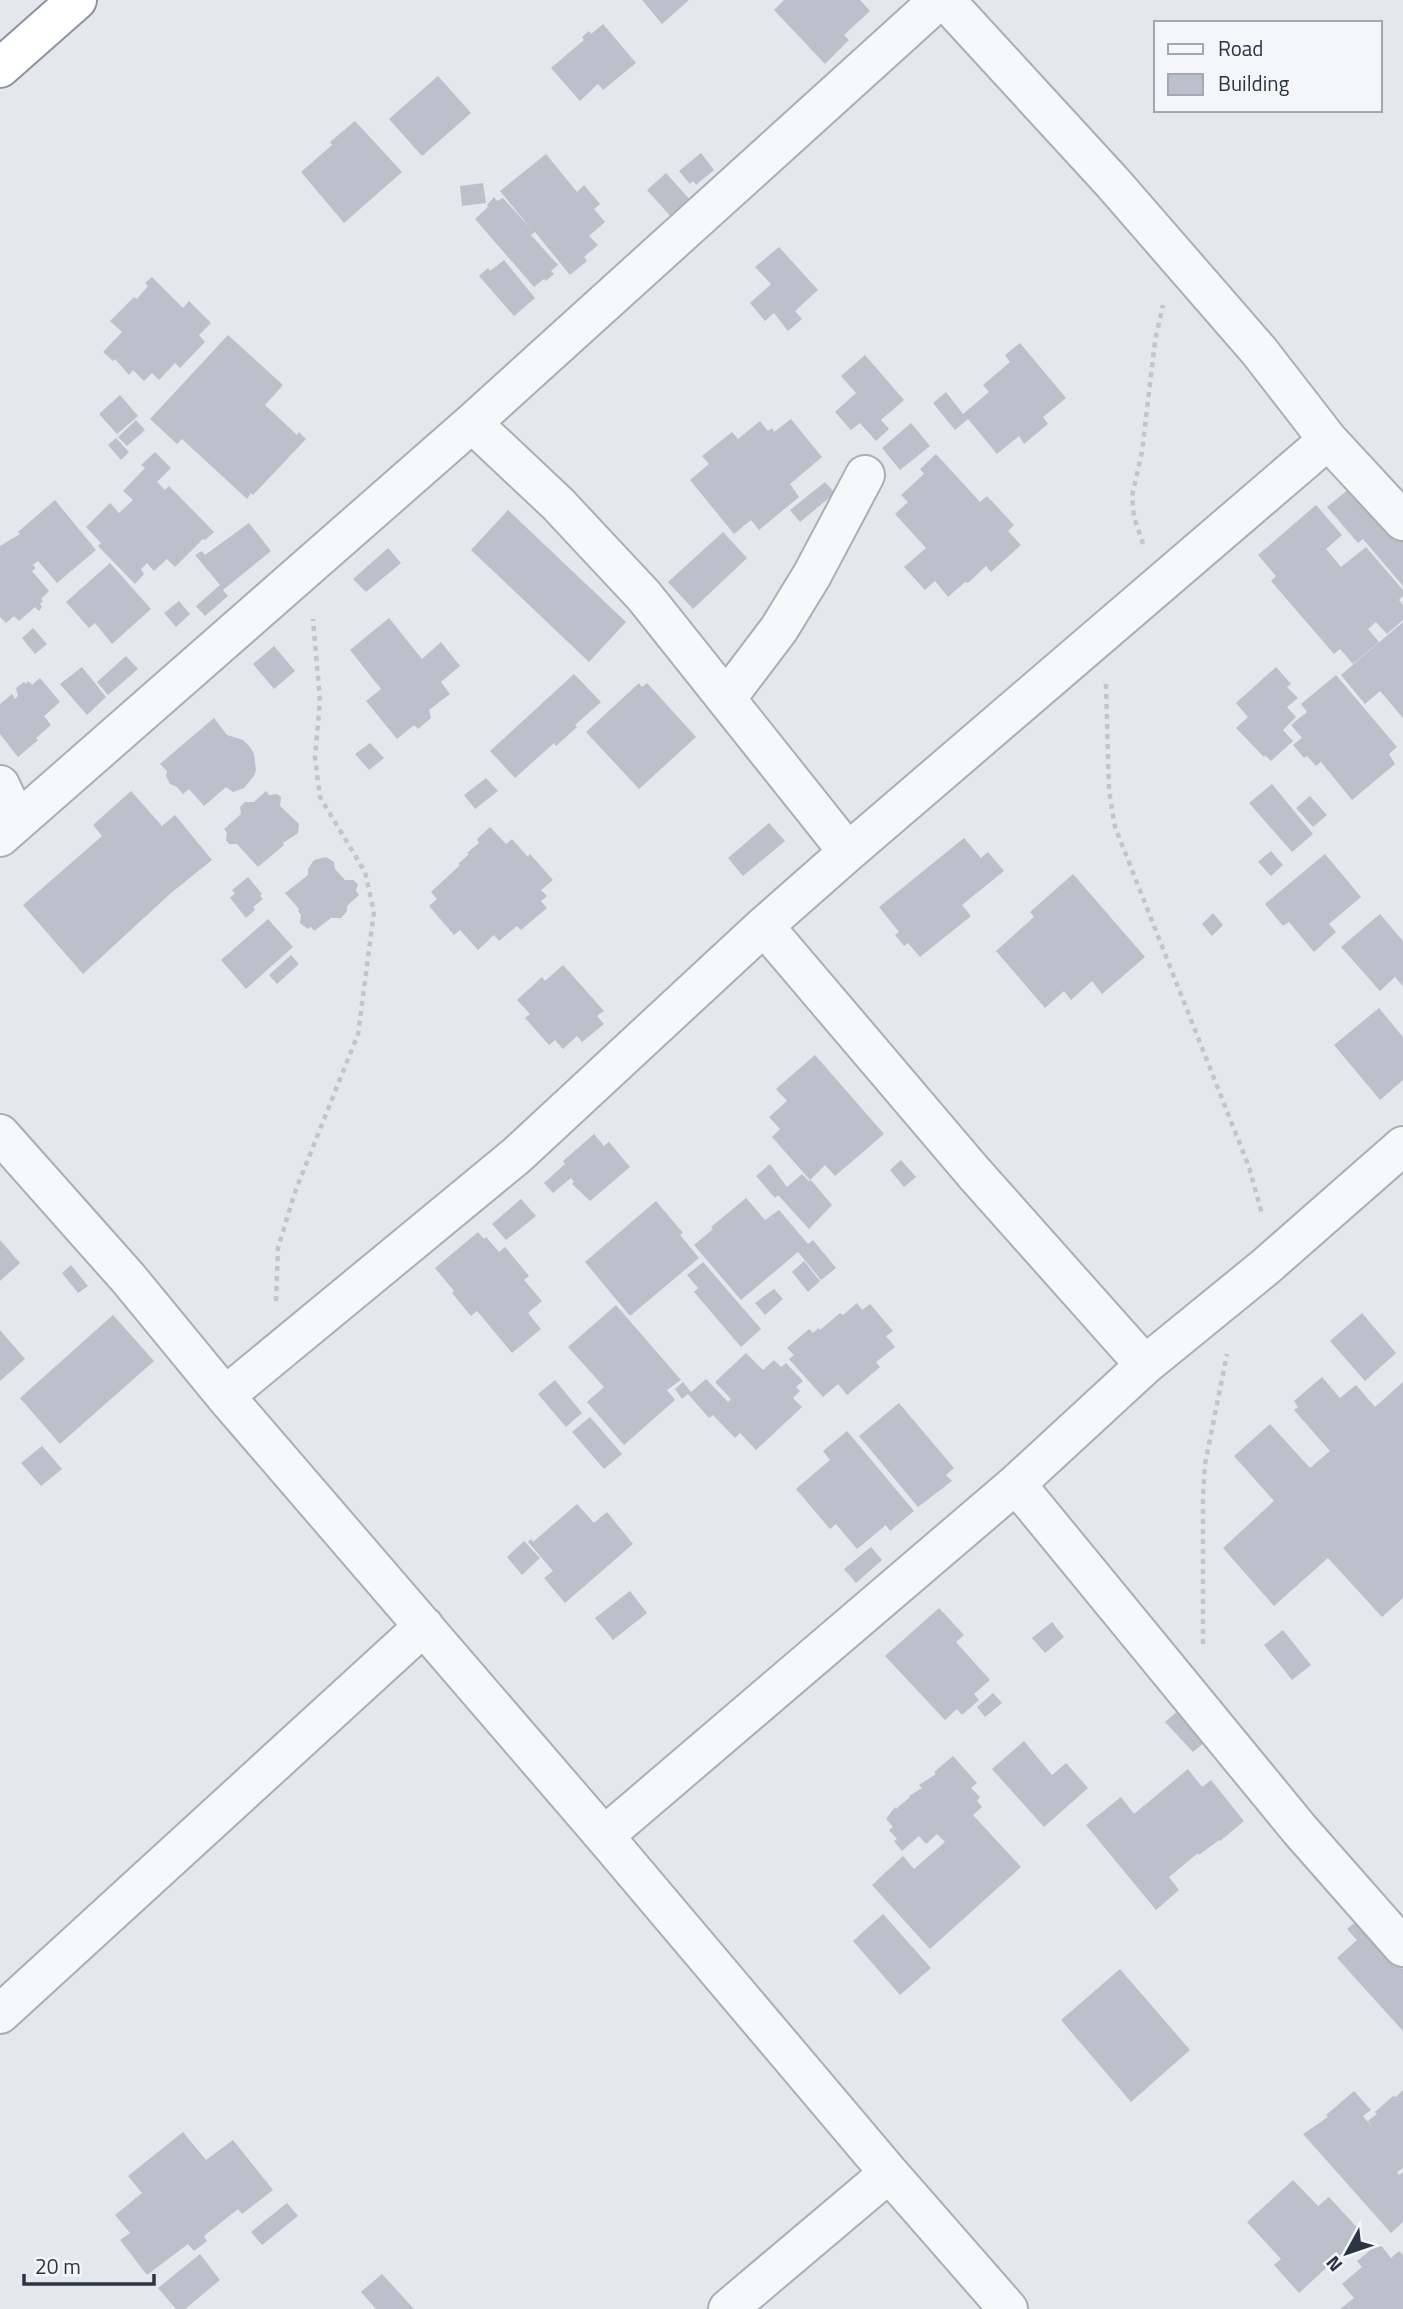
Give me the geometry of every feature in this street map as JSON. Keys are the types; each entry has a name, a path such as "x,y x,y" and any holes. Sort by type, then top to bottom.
{"highway":[{"path":"0,68 77,0"}],"street":[{"path":"0,785 9,829 472,423 939,0"},
{"path":"945,0 1113,183 1259,351 1328,440 1403,521"},
{"path":"472,423 558,504 625,575 848,852"},
{"path":"225,1396 516,1156 764,926 1328,440"},
{"path":"726,699 786,618 865,475"},
{"path":"764,926 974,1173 1145,1365"},
{"path":"0,1134 128,1278 225,1396 1008,2309"},
{"path":"604,1836 1016,1484 1145,1365 1264,1268 1403,1146"},
{"path":"1016,1484 1291,1819 1403,1947"},
{"path":"0,2014 424,1626"},
{"path":"728,2309 889,2173"}],"path":[{"path":"1160,584 1139,536 1132,496 1142,452 1156,341 1174,254"},
{"path":"281,1351 276,1305 278,1248 308,1157 358,1034 374,912 365,872 320,797 315,757 320,701 307,568"},
{"path":"1105,631 1109,791 1115,827 1250,1167 1262,1206 1264,1268"},
{"path":"1203,1645 1205,1464 1227,1351"}],"building":[{"path":"642,0 689,0 662,24"},
{"path":"784,0 860,0 870,11 844,35 849,40 825,64 774,10"},
{"path":"603,24 636,63 603,90 598,84 580,101 551,68 584,40 582,37 589,31 591,34"},
{"path":"438,76 471,113 422,156 389,119"},
{"path":"355,121 402,172 344,223 301,172"},
{"path":"701,153 714,170 696,185 693,181 690,184 679,171"},
{"path":"546,154 577,192 584,185 600,204 594,209 605,222 589,236 598,245 584,257 587,261 570,275 535,232 531,235 558,265 551,271 554,274 534,287 475,219 494,197 497,201 503,198 532,230 500,191"},
{"path":"666,173 692,202 673,219 647,190"},
{"path":"483,183 486,203 462,206 460,186"},
{"path":"779,247 818,290 795,311 802,319 788,331 774,313 765,321 750,303 771,284 755,267"},
{"path":"504,260 535,298 514,316 479,276"},
{"path":"152,277 183,308 189,301 211,323 199,335 205,342 180,368 175,363 159,380 152,373 144,381 133,370 129,375 115,359 113,361 103,352 122,332 110,321 134,297 137,299 148,286 145,283"},
{"path":"228,335 283,385 265,405 297,435 299,432 306,439 247,499 182,439 177,444 150,419"},
{"path":"1020,343 1066,398 1043,417 1048,424 1024,444 1019,436 997,454 968,419 955,430 933,403 946,392 963,414 989,392 983,385 1010,362 1005,355"},
{"path":"865,355 904,400 881,420 889,429 876,441 860,423 851,430 835,412 856,393 841,376"},
{"path":"120,395 138,416 117,434 99,414"},
{"path":"791,419 822,457 790,484 799,497 759,530 751,520 734,534 690,480 709,464 702,456 732,432 738,439 760,421 768,431 772,428 774,432"},
{"path":"136,420 145,430 127,446 118,437"},
{"path":"911,423 930,446 900,470 882,448"},
{"path":"116,438 129,452 121,460 108,445"},
{"path":"155,452 171,468 157,482 165,490 169,486 214,532 203,539 175,567 167,559 154,571 147,563 141,569 144,574 135,584 98,546 101,543 86,527 110,503 119,513 133,500 123,491 145,468 141,465"},
{"path":"936,454 980,502 987,496 1014,525 1008,531 1021,545 991,572 986,566 948,597 935,581 925,590 904,567 926,548 895,514 908,502 901,495 924,474 920,469"},
{"path":"1362,478 1403,526 1403,586 1363,539 1358,543 1327,507"},
{"path":"825,482 835,493 800,522 790,510"},
{"path":"55,500 96,550 57,583 38,561 33,565 36,568 32,571 49,591 41,599 42,607 39,611 35,607 19,621 14,616 6,623 0,617 0,546 20,534 18,532"},
{"path":"1316,505 1342,535 1326,549 1341,567 1366,547 1403,590 1403,596 1399,600 1403,605 1403,620 1387,634 1376,622 1368,629 1379,642 1353,664 1340,649 1334,654 1271,581 1276,576 1258,555"},
{"path":"508,510 626,622 589,662 471,550"},
{"path":"249,523 271,551 223,590 228,596 205,616 196,606 220,585 195,555 202,551 205,555"},
{"path":"723,532 747,558 693,609 668,582"},
{"path":"388,548 401,563 366,592 353,579"},
{"path":"110,563 151,609 112,644 95,623 89,628 66,602"},
{"path":"179,601 190,614 176,627 164,613"},
{"path":"389,618 422,659 441,642 460,666 441,682 450,694 429,710 431,718 418,729 414,725 397,739 366,701 381,689 350,650"},
{"path":"1403,622 1403,718 1380,691 1365,704 1341,675"},
{"path":"33,628 47,644 35,654 22,638"},
{"path":"274,646 295,671 274,689 253,664"},
{"path":"126,656 138,669 108,695 97,682"},
{"path":"82,667 106,697 87,715 60,684"},
{"path":"1276,667 1291,684 1287,687 1298,698 1287,707 1296,717 1283,730 1293,741 1271,761 1236,728 1248,717 1236,703"},
{"path":"574,674 601,702 556,746 554,743 515,778 490,751"},
{"path":"1336,675 1397,747 1389,754 1395,764 1352,800 1321,762 1316,766 1307,756 1304,758 1293,745 1302,738 1291,725 1307,712 1301,704"},
{"path":"40,678 60,702 44,716 51,725 18,757 0,734 0,704 12,694 15,699 18,696 16,688 24,682 26,684 28,681 32,685"},
{"path":"639,683 642,687 647,683 696,737 639,789 586,732"},
{"path":"214,718 227,735 243,740 250,747 254,754 256,770 244,788 233,792 226,787 204,806 189,789 183,794 170,784 167,771 160,764"},
{"path":"370,743 384,758 369,770 355,754"},
{"path":"486,778 498,791 475,809 464,795"},
{"path":"1272,784 1313,834 1292,852 1249,803"},
{"path":"131,791 162,826 175,815 212,860 171,893 83,974 23,905 102,836 93,825"},
{"path":"266,791 269,795 277,794 281,797 280,806 299,824 298,833 258,867 237,844 229,844 224,829 241,814 240,807 245,802 254,802"},
{"path":"1310,796 1327,815 1313,827 1296,808"},
{"path":"769,823 785,841 743,876 728,858"},
{"path":"490,827 506,844 512,839 528,857 530,854 553,880 541,890 547,896 541,901 547,908 521,930 517,926 499,941 494,935 478,950 460,930 454,935 429,906 437,899 431,892 460,865 458,864 469,854 467,853 479,843 477,839"},
{"path":"964,838 981,858 988,852 1004,871 962,905 971,916 920,957 908,943 904,946 895,935 899,932 879,907"},
{"path":"1271,851 1283,865 1271,876 1258,862"},
{"path":"1325,854 1361,897 1329,924 1336,932 1314,952 1289,922 1283,926 1265,904"},
{"path":"326,857 334,862 335,869 345,880 353,880 358,884 356,891 359,895 347,906 347,911 341,918 331,918 314,931 300,923 299,909 285,893 308,875 308,869 314,860"},
{"path":"1073,874 1145,957 1102,994 1092,981 1071,1000 1064,991 1045,1008 996,951 1034,917 1030,912"},
{"path":"248,877 263,899 253,907 255,910 246,918 230,898 235,893 232,890"},
{"path":"1213,913 1223,925 1212,936 1202,924"},
{"path":"1380,914 1403,941 1403,986 1395,977 1380,991 1341,947"},
{"path":"268,919 293,947 246,989 221,960"},
{"path":"291,955 299,964 277,984 269,975"},
{"path":"563,965 604,1011 597,1016 604,1024 582,1042 577,1036 563,1049 555,1040 549,1045 525,1018 530,1014 517,1000 542,977 545,981"},
{"path":"1379,1008 1403,1037 1403,1080 1380,1100 1334,1045"},
{"path":"815,1055 884,1134 835,1176 825,1165 810,1180 772,1137 780,1129 769,1117 787,1101 776,1089"},
{"path":"594,1134 604,1146 609,1142 630,1167 590,1201 572,1184 574,1182 571,1178 553,1193 544,1183 565,1164 563,1161"},
{"path":"901,1160 916,1177 904,1187 890,1170"},
{"path":"770,1164 787,1187 802,1174 811,1180 832,1205 809,1229 778,1195 775,1198 756,1176"},
{"path":"746,1198 765,1220 779,1210 808,1244 813,1240 836,1268 821,1280 798,1252 741,1300 694,1245"},
{"path":"521,1199 536,1216 506,1240 492,1224"},
{"path":"656,1201 683,1233 680,1235 699,1258 630,1316 585,1262"},
{"path":"478,1232 499,1252 505,1247 529,1276 524,1280 542,1301 528,1313 541,1329 512,1353 477,1311 471,1316 435,1268"},
{"path":"0,1240 20,1263 0,1281"},
{"path":"804,1261 820,1281 808,1292 792,1272"},
{"path":"703,1262 761,1329 741,1347 694,1292 698,1288 687,1275"},
{"path":"71,1265 88,1286 78,1293 62,1273"},
{"path":"774,1289 783,1299 765,1315 755,1303"},
{"path":"857,1303 862,1310 870,1304 893,1331 886,1336 895,1347 876,1362 880,1367 847,1395 838,1384 823,1397 789,1359 794,1355 787,1348 809,1329 813,1333 818,1328 820,1330"},
{"path":"616,1305 681,1380 667,1390 675,1400 624,1445 587,1402 604,1387 568,1347"},
{"path":"1362,1313 1396,1353 1365,1381 1330,1341"},
{"path":"113,1315 154,1361 60,1444 20,1398"},
{"path":"0,1330 25,1359 0,1381"},
{"path":"746,1353 763,1370 774,1360 781,1367 786,1363 803,1381 796,1387 800,1391 793,1398 802,1407 756,1450 740,1433 735,1438 713,1415 709,1418 688,1394 682,1399 675,1389 683,1382 691,1392 706,1379 728,1402 731,1399 715,1382"},
{"path":"1322,1377 1340,1398 1356,1385 1375,1407 1403,1382 1403,1598 1382,1617 1328,1558 1274,1606 1223,1548 1274,1501 1234,1456 1270,1424 1310,1468 1330,1451 1294,1410 1298,1407 1294,1401"},
{"path":"555,1380 582,1413 566,1427 538,1394"},
{"path":"899,1403 954,1468 946,1475 952,1481 918,1507 859,1436"},
{"path":"590,1417 622,1454 604,1469 572,1432"},
{"path":"847,1431 914,1511 890,1531 886,1525 857,1549 836,1524 830,1529 796,1489 830,1460 823,1451"},
{"path":"42,1446 62,1469 41,1486 21,1463"},
{"path":"577,1504 594,1523 607,1512 633,1544 565,1603 544,1578 553,1571 528,1542 531,1539 533,1542"},
{"path":"524,1541 540,1558 522,1575 507,1557"},
{"path":"871,1547 882,1560 856,1583 844,1569"},
{"path":"630,1591 647,1613 613,1640 595,1618"},
{"path":"939,1608 964,1635 956,1642 990,1680 974,1694 979,1700 962,1715 957,1709 945,1720 885,1656"},
{"path":"1052,1622 1064,1637 1045,1653 1032,1638"},
{"path":"1283,1630 1311,1665 1292,1680 1264,1645"},
{"path":"993,1693 1002,1703 985,1717 977,1707"},
{"path":"1180,1709 1206,1741 1193,1752 1165,1722"},
{"path":"1024,1741 1052,1775 1066,1763 1088,1788 1044,1827 992,1769"},
{"path":"953,1756 977,1783 971,1788 980,1797 977,1801 982,1807 973,1815 1021,1867 930,1949 872,1885 903,1856 914,1869 945,1842 937,1834 926,1844 919,1836 902,1851 889,1830 893,1827 886,1819 895,1807 896,1809 922,1788 919,1785 936,1774 934,1772"},
{"path":"1188,1769 1202,1787 1211,1780 1244,1821 1169,1877 1179,1890 1156,1910 1086,1825 1121,1797 1134,1814"},
{"path":"883,1914 931,1968 900,1995 853,1941"},
{"path":"1359,1919 1403,1969 1403,2031 1337,1958 1357,1940 1347,1929"},
{"path":"1120,1969 1190,2050 1131,2102 1061,2020"},
{"path":"1403,2090 1403,2168 1397,2172 1399,2175 1403,2172 1403,2222 1391,2233 1303,2134 1328,2117 1326,2115 1354,2091 1371,2110 1363,2116 1373,2128 1368,2121 1377,2114 1375,2112"},
{"path":"183,2132 206,2160 233,2140 273,2190 242,2214 238,2209 204,2236 207,2241 194,2251 188,2244 147,2275 120,2240 130,2233 115,2215 142,2193 128,2176"},
{"path":"1293,2180 1318,2206 1329,2197 1363,2234 1299,2293 1274,2265 1281,2259 1247,2222"},
{"path":"287,2203 298,2216 262,2245 251,2232"},
{"path":"1379,2243 1391,2258 1399,2251 1403,2255 1403,2309 1340,2309 1354,2298 1342,2284 1362,2267 1357,2261"},
{"path":"200,2254 220,2280 185,2309 176,2309 158,2288"},
{"path":"382,2274 414,2309 376,2309 361,2292"}]}
